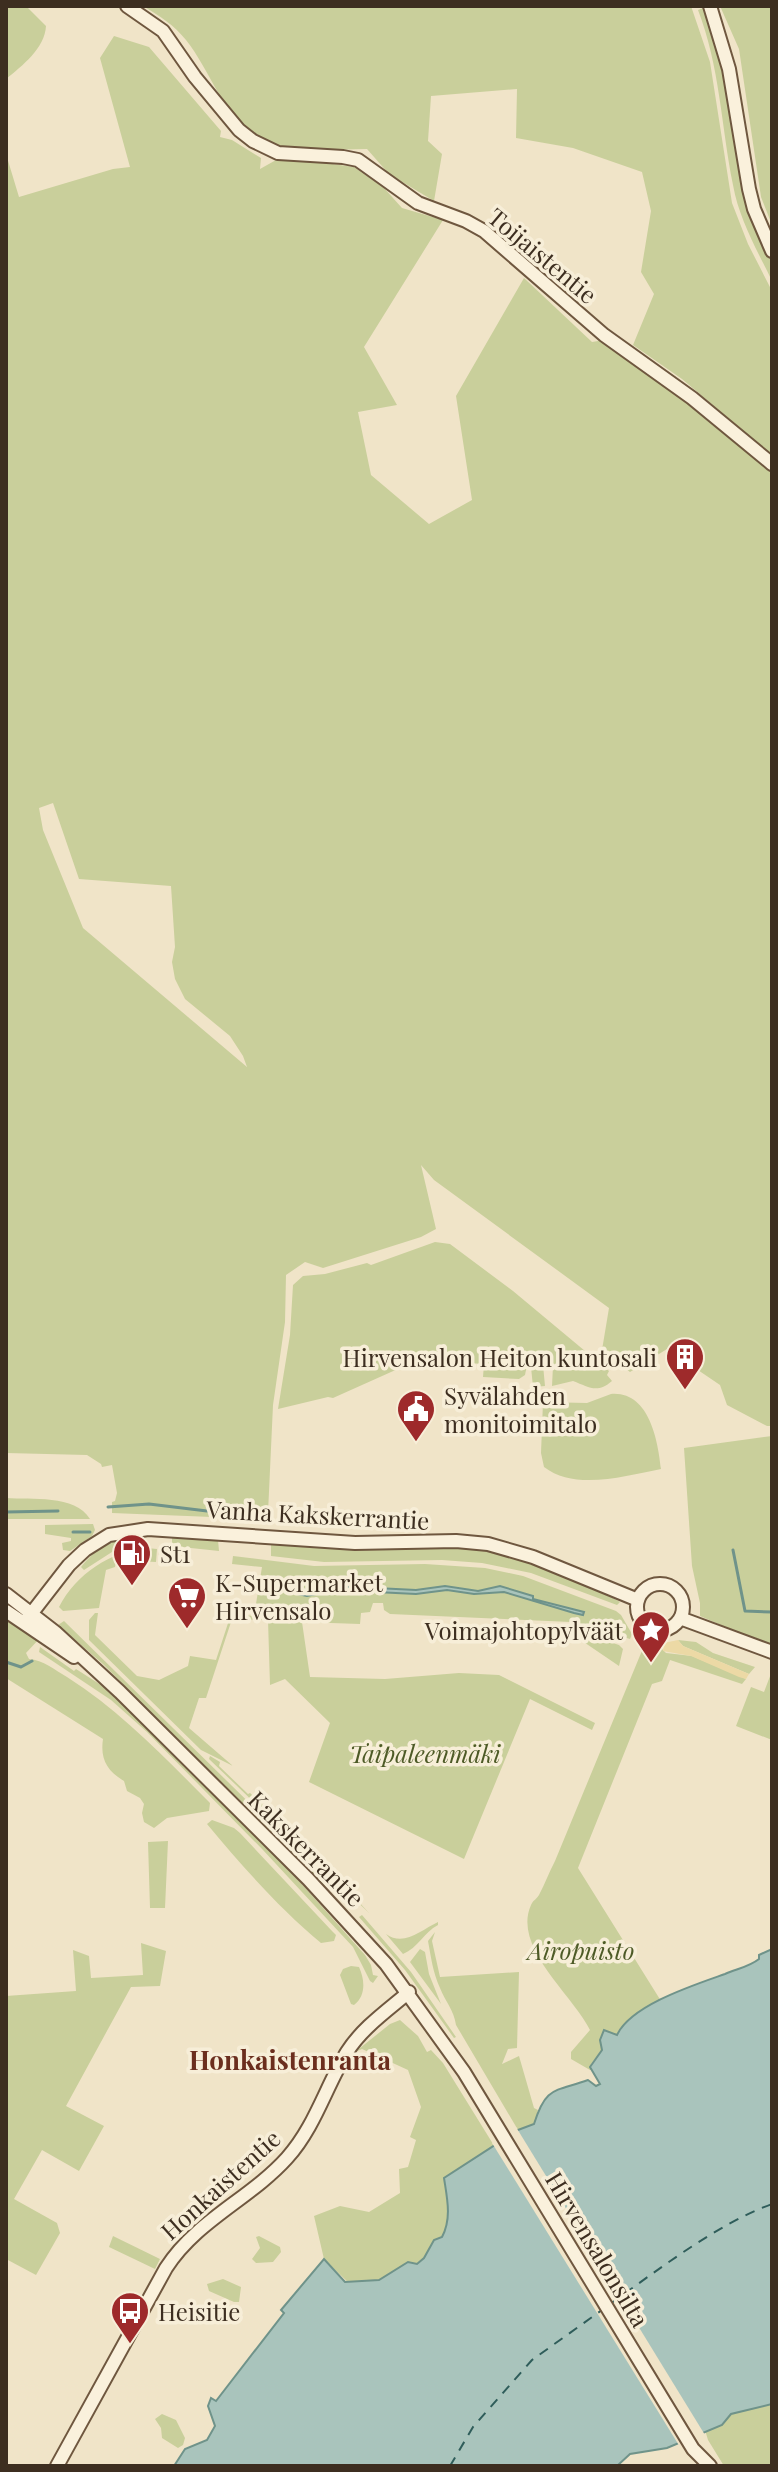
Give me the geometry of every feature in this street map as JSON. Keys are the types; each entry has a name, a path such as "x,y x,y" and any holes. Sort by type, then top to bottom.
{"street":[{"name":"Toijaistentie","path":"127,6 163,31 195,77 239,130 253,141 278,153 358,160 418,203 484,231 604,335 692,398 772,464"},
{"path":"710,6 729,69 754,209 772,251"},
{"name":"Vanha Kakskerrantie","path":"27,1618 69,1565 95,1543 120,1531 148,1529 355,1543 456,1541 488,1544 533,1557 638,1600"},
{"path":"654,1585 671,1587 682,1600 680,1618 667,1628 651,1628 639,1616 638,1600 645,1590 654,1585"},
{"name":"Kakskerrantie","path":"6,1594 27,1618 97,1672 308,1879 409,1992 464,2072"},
{"name":"Kakskerrantie","path":"6,1611 27,1618"},
{"path":"680,1618 772,1652"},
{"name":"Honkaistentie","path":"57,2466 181,2245 285,2160 308,2128 354,2042 409,1992"},
{"name":"Hirvensalonsilta","path":"464,2072 693,2449"},
{"path":"693,2449 697,2466"},
{"path":"693,2449 710,2466"}],"green space":[{"path":"6,6 26,6 46,26 37,49 6,79"},
{"path":"143,6 691,6 710,62 732,203 748,244 772,291 772,455 682,379 633,345 654,294 641,272 651,211 642,172 573,148 516,138 517,89 431,96 428,141 442,154 434,201 389,174 367,149 297,149 259,138 233,115 181,35"},
{"path":"720,6 772,6 772,225 761,197 739,49"},
{"path":"705,8 719,47 744,195 772,263 772,281 736,198 716,75 698,10"},
{"path":"114,36 149,47 221,131 220,137 232,140 261,158 260,169 276,160 354,167 384,188 402,208 443,220 364,347 397,405 358,412 371,475 429,524 472,500 456,396 524,278 592,342 604,340 694,406 772,470 772,1426 727,1405 720,1385 667,1349 630,1372 602,1350 609,1308 434,1180 421,1165 436,1229 421,1237 323,1268 305,1262 286,1275 285,1322 273,1405 268,1513 263,1519 112,1513 112,1502 117,1493 112,1465 102,1467 87,1455 6,1453 6,154 19,197 113,169 130,167 100,58","holes":["53,803 79,879 171,886 175,979 185,999 230,1036 247,1067 83,928 43,830 39,808"]},
{"path":"435,1242 450,1244 513,1291 609,1371 607,1375 612,1381 597,1388 573,1381 552,1386 553,1366 543,1365 545,1386 533,1387 531,1367 538,1365 527,1365 525,1375 519,1379 483,1377 484,1364 433,1361 400,1368 333,1398 278,1409 290,1335 293,1285 303,1276 325,1274 367,1263 371,1265"},
{"path":"611,1394 624,1395 643,1409 654,1432 661,1469 616,1478 585,1480 556,1474 544,1467 541,1453 543,1402 587,1403"},
{"path":"772,1436 772,1647 700,1616 692,1566 684,1448"},
{"path":"6,1498 63,1502 74,1505 90,1519 6,1519"},
{"path":"93,1524 95,1530 92,1536 70,1551 63,1550 62,1543 71,1541 71,1538 45,1534 45,1525"},
{"path":"145,1534 144,1544 112,1552 84,1570 81,1567 109,1544"},
{"path":"172,1537 218,1540 219,1551 172,1546"},
{"path":"271,1544 341,1549 476,1548 553,1569 620,1602 617,1605 531,1573 482,1563 442,1560 324,1562 271,1556"},
{"path":"157,1549 156,1562 116,1560 115,1567 106,1570 99,1608 63,1611 59,1607 75,1584 96,1566 120,1554"},
{"name":"Taipaleenmäki","path":"233,1556 314,1566 425,1564 485,1568 523,1576 616,1611 632,1634 630,1639 571,1622 390,1614 384,1610 383,1603 373,1603 370,1612 361,1613 360,1624 302,1622 310,1677 385,1679 459,1673 499,1675 595,1723 592,1730 530,1699 464,1859 309,1782 330,1723 285,1679 270,1685 268,1620 232,1619 206,1698 199,1698 189,1728 233,1766 201,1750 89,1640 89,1620 98,1613 95,1635 137,1676 159,1680 188,1666 190,1656 216,1660 231,1614 254,1616 262,1567 232,1564"},
{"path":"6,1615 40,1638 26,1653 29,1659 44,1663 67,1677 125,1720 210,1803 209,1811 167,1818 154,1828 144,1822 144,1804 127,1791 124,1781 106,1764 103,1739 6,1678"},
{"path":"64,1621 336,1888 334,1891 314,1877 103,1664 58,1625"},
{"path":"569,1632 619,1645 623,1649 619,1666"},
{"path":"678,1640 696,1642 713,1653 755,1667 749,1674 683,1646"},
{"name":"Airopuisto","path":"646,1641 663,1643 662,1649 666,1653 692,1656 746,1679 742,1684 670,1660 662,1681 652,1684 578,1868 661,2001 677,2007 601,2045 602,2050 590,2070 571,2059 571,2052 590,2030 537,1954 527,1921 531,1905 555,1861"},
{"path":"40,1647 115,1694 268,1846 365,1955 373,1975 378,1976 373,1983 353,1947 147,1732 111,1700 39,1652"},
{"path":"772,1671 772,1740 736,1726 751,1687 764,1692"},
{"path":"210,1756 220,1762 219,1766 314,1853 369,1913 209,1759"},
{"path":"212,1820 240,1833 336,1935 334,1941 321,1943 305,1930 247,1871 207,1824"},
{"path":"168,1841 165,1908 150,1908 148,1842"},
{"path":"362,1915 411,1972 456,2037 405,1970 359,1917"},
{"path":"438,1922 403,1954 386,1934 393,1938 406,1938"},
{"path":"435,1932 432,1941 440,1977 519,1972 517,2048 508,2049 502,2064 519,2056 534,2108 538,2110 534,2125 518,2130 456,2025 432,1965 428,1941"},
{"path":"141,1943 166,1951 160,1986 131,1987 66,2106 104,2126 79,2171 42,2150 14,2199 57,2223 60,2233 36,2275 6,2259 6,1996 76,1991 73,1950 89,1956 91,1978 143,1975"},
{"path":"420,1949 425,1952 429,1974 441,2004 410,1962"},
{"path":"359,1967 363,1982 361,1997 354,2005 340,1975 343,1969"},
{"path":"400,2020 418,2036 427,2052 431,2050 443,2063 511,2173 382,2315 324,2259 314,2216 340,2206 369,2212 400,2193 399,2169 408,2167 416,2140 410,2137 421,2107 408,2070 362,2049 355,2052 390,2024"},
{"path":"113,2236 160,2259 155,2269 109,2247"},
{"path":"256,2237 280,2247 281,2252 273,2262 256,2263 252,2259 260,2248"},
{"path":"223,2279 241,2287 239,2302 209,2291 207,2284"},
{"path":"772,2361 772,2466 724,2466 705,2430 714,2428"},
{"path":"162,2414 176,2420 185,2438 178,2448 162,2438 161,2428 155,2419"}],"sand":[{"path":"678,1640 683,1646 749,1674 746,1679 691,1656 663,1651 664,1643"}],"water":[{"path":"273,1580 302,1590 336,1586 416,1590 445,1586 478,1591 500,1586 533,1596 533,1599 584,1612 583,1615 574,1613 504,1592 474,1594 447,1590 416,1594 335,1590 307,1596 284,1591 270,1584"},
{"path":"772,1949 772,2404 731,2414 722,2425 667,2448 630,2454 617,2466 174,2466 185,2449 207,2440 215,2426 208,2406 211,2398 216,2401 284,2313 281,2310 324,2259 345,2282 379,2280 408,2262 417,2264 445,2230 448,2208 444,2178 518,2130 534,2124 543,2103 553,2092 588,2080 596,2086 600,2084 590,2067 602,2050 600,2040 604,2030 617,2035 624,2024 649,2005 751,1964 759,1959 759,1955"}],"pier":[{"path":"516,2127 705,2435 680,2447 492,2143"}],"waterway":[{"path":"108,1507 149,1504 207,1511 254,1511"},
{"path":"6,1512 58,1511"},
{"path":"73,1532 90,1532"},
{"path":"733,1550 745,1611 772,1612"},
{"path":"6,1662 21,1667 32,1661"}],"ferry route":[{"path":"610,2304 709,2235 772,2204"},
{"path":"450,2466 473,2427 532,2360 602,2310"}],"place":[{"name":"Hirvensalon Heiton kuntosali","path":"685,1391"},
{"name":"Syvälahden monitoimitalo","path":"416,1443"},
{"name":"St1","path":"132,1587"},
{"name":"K-Supermarket Hirvensalo","path":"187,1630"},
{"name":"Voimajohtopylväät","path":"651,1664"},
{"name":"Heisitie","path":"130,2345"}],"district":[{"name":"Honkaistenranta","path":"290,2059"}]}
